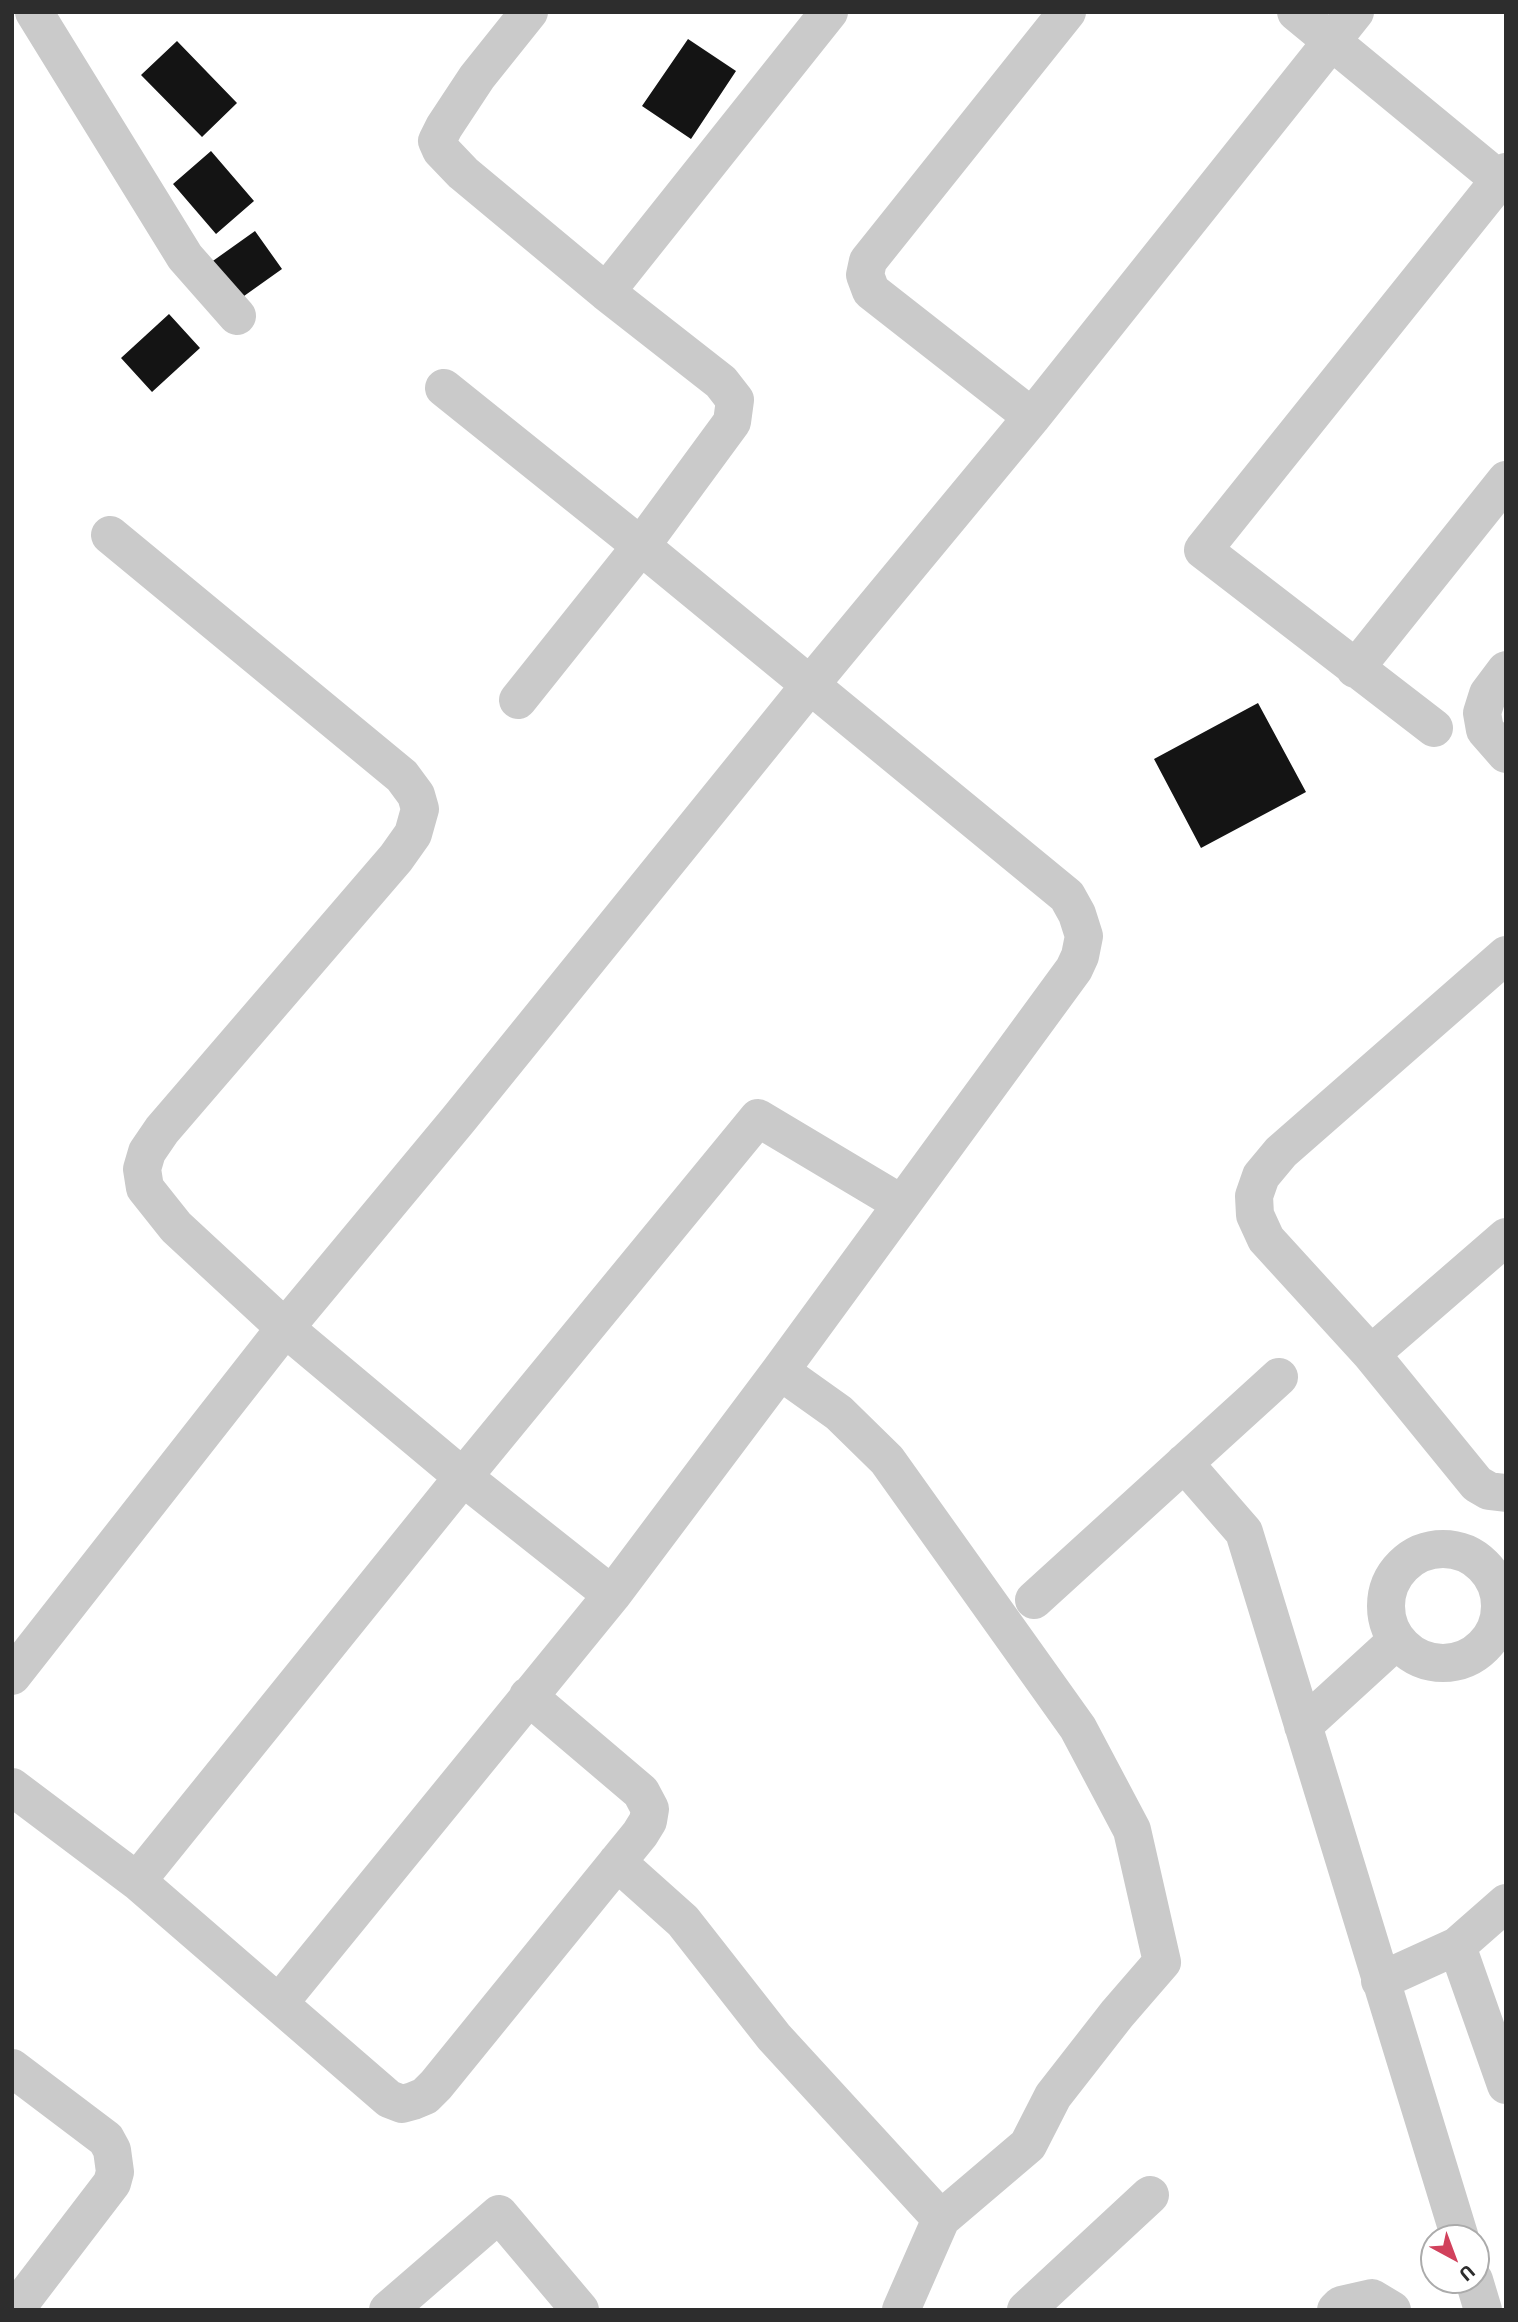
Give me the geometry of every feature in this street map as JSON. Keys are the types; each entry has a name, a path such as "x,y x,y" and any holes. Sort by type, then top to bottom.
{"street":[{"path":"34,12 185,257 237,316"},
{"path":"517,700 641,546 732,422 735,400 721,382 606,292 463,173 441,150 437,141 444,127 477,77 528,12"},
{"path":"606,292 829,12"},
{"path":"1032,417 871,291 865,275 868,261 1067,12"},
{"path":"1296,12 1504,179 1203,550 1434,728"},
{"path":"12,1676 285,1328 1032,417 1355,12"},
{"path":"279,2003 612,1595 780,1371 1074,969 1084,936 1077,914 1067,896 444,388"},
{"path":"1355,669 1506,480"},
{"path":"110,535 394,769 416,795 420,809 413,835 396,858 162,1130 147,1152 142,1169 145,1188 176,1227 285,1328 612,1595"},
{"path":"1506,670 1488,694 1482,713 1485,730 1506,754"},
{"path":"1506,955 1281,1152 1261,1176 1254,1196 1255,1215 1266,1238 1371,1354 1477,1484 1489,1491 1506,1493"},
{"path":"137,1881 463,1476 758,1118 902,1204"},
{"path":"1371,1354 1506,1237"},
{"path":"780,1371 839,1413 887,1460 1078,1728 1132,1830 1162,1962 1117,2014 1054,2096 1028,2145 941,2219 901,2310"},
{"path":"1034,1600 1279,1377"},
{"path":"1184,1463 1244,1532 1456,2224"},
{"path":"1433,1549 1463,1552 1496,1561 1500,1618 1488,1642 1467,1658 1441,1664 1416,1658 1396,1641 1385,1614 1389,1585 1407,1560 1433,1549"},
{"path":"1303,1726 1396,1641"},
{"path":"12,1787 137,1881 389,2099 402,2104 425,2096 436,2085 648,1821 650,1809 641,1793 528,1696"},
{"path":"617,1862 683,1921 774,2037 941,2219"},
{"path":"1380,1981 1457,1946 1506,1903"},
{"path":"1457,1946 1506,2085"},
{"path":"12,2068 106,2139 112,2150 115,2172 112,2183 15,2310"},
{"path":"1026,2310 1150,2195"},
{"path":"388,2310 499,2214 580,2310"},
{"path":"1336,2310 1341,2305 1372,2298 1392,2310"}],"building":[{"path":"688,39 736,71 691,139 642,106"},
{"path":"177,41 237,103 202,137 141,75"},
{"path":"211,151 254,201 216,234 173,184"},
{"path":"255,231 282,269 237,301 210,263"},
{"path":"169,314 200,348 152,392 121,358"},
{"path":"1258,703 1306,792 1201,848 1154,759"}]}
